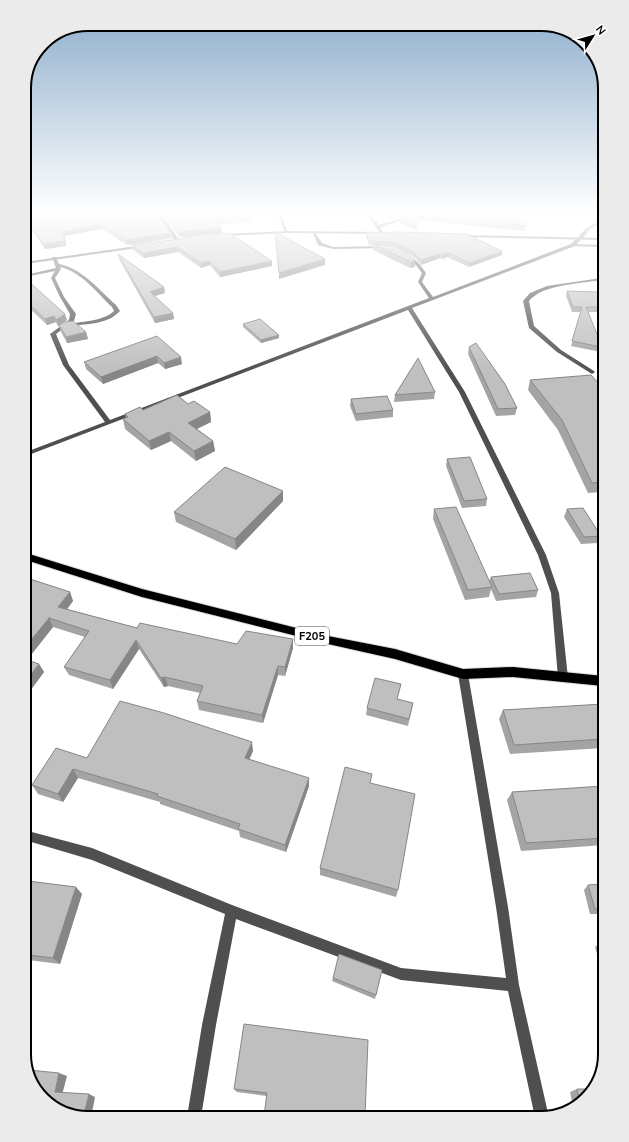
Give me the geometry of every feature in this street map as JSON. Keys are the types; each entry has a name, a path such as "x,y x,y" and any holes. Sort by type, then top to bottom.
{"main road":[{"name":"F205","path":"31,558 142,593 313,637 395,654 463,674 513,672 598,681"}],"street":[{"path":"31,274 57,267"},
{"path":"58,267 54,278 62,297 73,314 71,322 66,326"},
{"path":"67,267 79,274 117,310 112,316 66,326 57,330 53,334 66,365 109,423"},
{"path":"420,267 424,273 420,282 432,299"},
{"path":"31,452 515,267"},
{"path":"592,372 559,351 531,327 526,301 532,294 549,287 598,279"},
{"path":"409,307 462,392 542,555 555,593 563,678"},
{"path":"463,674 502,907 513,984 541,1111"},
{"path":"31,837 92,854 232,911 401,974 513,984"},
{"path":"195,1111 232,911"}],"building":[{"path":"126,267 137,267 164,287 150,292 173,313 154,317"},
{"path":"215,267 242,267 220,272"},
{"path":"278,267 298,267 279,273"},
{"path":"31,283 65,314 56,320 54,316 45,319 31,306"},
{"path":"567,291 598,292 598,307 586,307 598,337 598,346 572,341 582,307 573,307"},
{"path":"260,319 279,335 261,340 243,324"},
{"path":"73,321 86,332 66,337 59,325 65,322"},
{"path":"157,336 181,357 164,363 157,356 101,377 84,362"},
{"path":"476,343 505,384 517,408 498,409 469,347"},
{"path":"418,358 435,392 395,395"},
{"path":"591,375 598,383 598,482 592,483 562,420 530,380"},
{"path":"177,395 188,404 194,401 210,412 188,423 213,441 194,451 169,432 149,441 123,419 128,417 125,414 140,407 143,410"},
{"path":"387,396 393,410 356,414 351,399"},
{"path":"470,457 487,499 464,501 447,459"},
{"path":"225,467 283,491 235,539 174,512"},
{"path":"456,507 492,587 468,590 434,509"},
{"path":"583,508 598,531 598,536 584,537 567,509"},
{"path":"530,573 538,590 499,594 491,577"},
{"path":"31,579 70,592 58,607 137,628 140,623 237,644 246,631 293,639 285,667 278,666 262,715 197,701 203,686 165,677 161,678 136,640 110,680 64,667 89,631 49,618 31,640"},
{"path":"31,661 39,664 31,675"},
{"path":"375,678 401,684 397,699 413,703 409,719 367,708"},
{"path":"120,701 164,713 252,742 245,758 309,778 285,845 238,829 240,824 157,796 158,794 73,769 58,794 32,785 56,748 87,758"},
{"path":"598,704 598,739 514,745 503,710"},
{"path":"345,767 372,774 370,783 415,794 398,890 320,868"},
{"path":"598,786 598,838 526,843 512,792"},
{"path":"31,881 76,887 53,958 31,955"},
{"path":"598,884 598,909 595,909 588,885"},
{"path":"339,954 382,970 376,995 333,978"},
{"path":"244,1024 368,1040 365,1111 265,1111 267,1093 234,1089"},
{"path":"33,1070 59,1073 55,1092 89,1094 85,1111 69,1108 50,1097 45,1092 35,1076"},
{"path":"577,1089 586,1089 584,1092 579,1097"}]}
